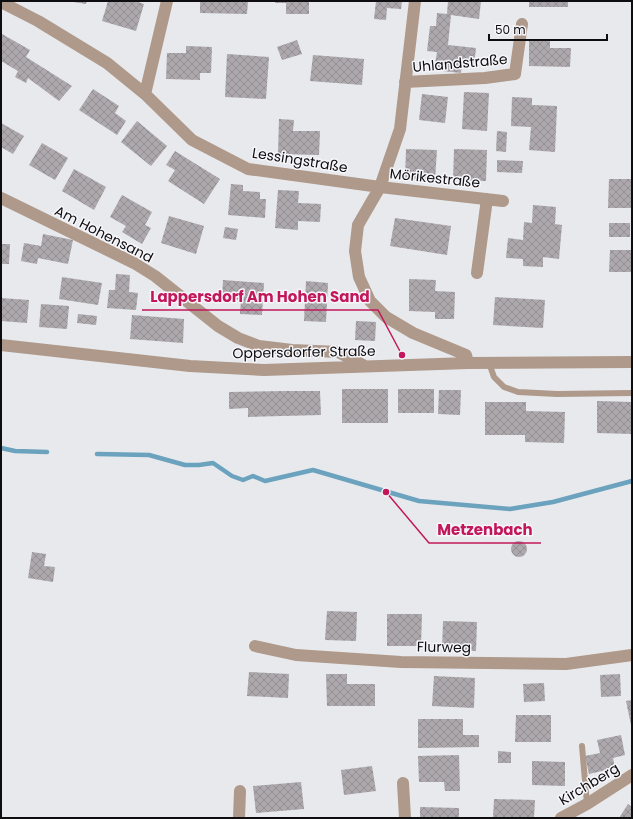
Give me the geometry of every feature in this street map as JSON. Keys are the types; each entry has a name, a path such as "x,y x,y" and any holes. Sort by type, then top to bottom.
{"street":[{"path":"144,94 167,1"},
{"name":"Uhlandstraße","path":"380,187 400,129 415,1"},
{"name":"Lessingstraße","path":"1,2 38,21 107,63 144,94 192,140 248,169 380,187"},
{"name":"Uhlandstraße","path":"405,82 485,78 515,74 522,24"},
{"path":"380,187 358,225 355,251 359,277 370,302 386,317 413,332 466,355 468,363"},
{"name":"Mörikestraße","path":"380,187 503,201"},
{"name":"Mörikestraße","path":"477,273 487,199"},
{"name":"Am Hohensand","path":"3,202 134,263 155,276 218,326 238,338 259,346 292,350 338,352 365,366"},
{"name":"Oppersdorfer Straße","path":"1,345 226,369 264,370 468,363 632,362"},
{"name":"Flurweg","path":"256,646 296,655 409,662 566,664 632,656"},
{"name":"Kirchberg","path":"561,818 587,804 632,775"},
{"path":"404,783 405,818"},
{"path":"239,818 240,791"}],"lane":[{"path":"489,363 494,377 504,387 518,392 557,394 632,393"},
{"path":"582,746 587,804"}],"building":[{"path":"67,1 87,1 86,4"},
{"path":"108,1 135,1 144,4 136,31 102,21"},
{"path":"200,1 248,1 247,14 200,13"},
{"path":"275,1 309,1 309,14 286,14 286,3 275,3"},
{"path":"376,1 402,1 401,9 387,8 386,20 374,19"},
{"path":"448,1 481,1 479,19 451,15 448,45 476,48 474,65 462,63 461,73 434,70 437,52 427,51 430,26 436,26 437,13 447,14"},
{"path":"529,1 568,1 568,7 529,7"},
{"path":"2,34 30,50 26,57 72,86 59,101 28,78 26,83 15,77 18,71 1,61"},
{"path":"297,40 302,54 282,60 277,47"},
{"path":"529,40 550,40 550,48 571,48 570,67 529,66"},
{"path":"186,46 212,47 211,73 200,73 200,80 166,79 167,53 186,53"},
{"path":"227,54 269,57 266,99 225,97"},
{"path":"313,55 364,59 362,85 310,81"},
{"path":"93,89 119,106 115,113 126,121 117,135 79,110"},
{"path":"464,92 489,93 487,131 462,129"},
{"path":"422,94 448,97 445,123 419,120"},
{"path":"512,97 532,98 532,105 557,106 555,152 529,150 531,127 511,126"},
{"path":"279,119 294,120 293,131 320,131 319,155 278,154"},
{"path":"137,121 167,146 151,166 121,142"},
{"path":"1,123 24,136 13,154 1,147"},
{"path":"497,131 507,132 506,152 496,151"},
{"path":"42,143 68,158 55,180 29,165"},
{"path":"406,149 437,150 435,180 405,179"},
{"path":"454,149 487,150 486,181 453,180"},
{"path":"175,151 220,179 204,204 168,181 175,170 166,165"},
{"path":"497,160 523,161 522,173 497,172"},
{"path":"74,169 106,187 94,210 62,191"},
{"path":"609,179 632,179 632,208 608,208"},
{"path":"231,184 243,185 243,191 260,192 260,199 266,199 265,218 228,215"},
{"path":"278,190 299,191 298,203 321,204 320,222 298,221 298,230 275,228"},
{"path":"122,195 152,212 145,225 151,228 142,244 122,232 126,226 110,217"},
{"path":"533,205 556,207 555,224 562,225 559,259 543,257 543,267 523,266 523,259 506,258 508,238 523,240 524,222 532,223"},
{"path":"169,216 204,226 196,254 161,243"},
{"path":"395,218 451,226 447,255 390,246"},
{"path":"609,223 630,223 630,237 609,237"},
{"path":"225,227 238,229 236,240 223,238"},
{"path":"43,234 73,240 68,264 38,258 37,264 21,261 24,243 41,246"},
{"path":"1,244 10,244 9,264 1,264"},
{"path":"610,250 632,250 632,272 609,272"},
{"path":"116,274 130,275 129,292 138,293 136,310 107,308 109,290 115,290"},
{"path":"62,277 102,283 98,305 59,299"},
{"path":"409,279 436,280 435,291 455,292 454,319 435,319 435,312 409,311"},
{"path":"223,280 264,283 262,315 240,314 241,300 222,299"},
{"path":"306,281 328,283 326,322 304,321"},
{"path":"495,297 545,300 543,328 493,325"},
{"path":"1,298 29,300 27,323 1,321"},
{"path":"41,304 69,306 67,329 39,327"},
{"path":"78,314 97,316 96,325 77,323"},
{"path":"132,315 184,319 183,343 130,339"},
{"path":"356,321 376,322 375,341 355,340"},
{"path":"342,389 388,389 388,423 342,423"},
{"path":"398,389 434,389 434,413 398,413"},
{"path":"439,390 461,390 460,415 438,414"},
{"path":"320,391 321,415 248,417 248,408 229,409 229,392"},
{"path":"597,401 632,402 632,434 597,433"},
{"path":"485,402 526,402 526,411 565,412 564,443 525,442 525,435 485,435"},
{"path":"519,541 525,543 527,549 525,555 519,557 513,555 511,549 513,543"},
{"path":"32,552 46,554 44,566 55,567 53,582 28,578"},
{"path":"327,611 357,612 356,641 325,640"},
{"path":"387,614 422,614 421,646 387,646"},
{"path":"443,621 477,622 476,651 442,650"},
{"path":"249,672 289,674 288,698 247,696"},
{"path":"326,674 347,674 347,684 375,684 375,706 327,706"},
{"path":"620,674 621,696 601,697 600,675"},
{"path":"434,676 475,678 474,708 432,706"},
{"path":"544,683 545,701 524,702 523,684"},
{"path":"632,700 632,725 631,725 626,701"},
{"path":"516,715 551,715 551,742 515,742"},
{"path":"418,719 463,719 463,735 479,735 479,747 418,748"},
{"path":"621,735 625,755 613,758 615,768 589,774 585,756 600,753 597,740"},
{"path":"498,751 511,752 511,763 498,763"},
{"path":"459,755 460,791 445,791 444,782 419,782 418,756"},
{"path":"532,761 565,762 565,786 532,785"},
{"path":"372,766 376,791 344,795 341,770"},
{"path":"301,782 304,809 256,813 253,786"},
{"path":"494,799 535,800 534,818 493,818"},
{"path":"628,804 632,807 632,818 619,818"},
{"path":"420,807 459,808 459,818 420,818"}],"waterway":[{"path":"1,448 15,451 47,452"},
{"path":"97,454 149,455 185,465 213,463 232,476 243,480 253,476 265,481 313,470 419,501 510,509 553,502 632,481"}],"place":[{"name":"Lappersdorf Am Hohen Sand","path":"402,355"},
{"name":"Metzenbach","path":"386,492"}]}
